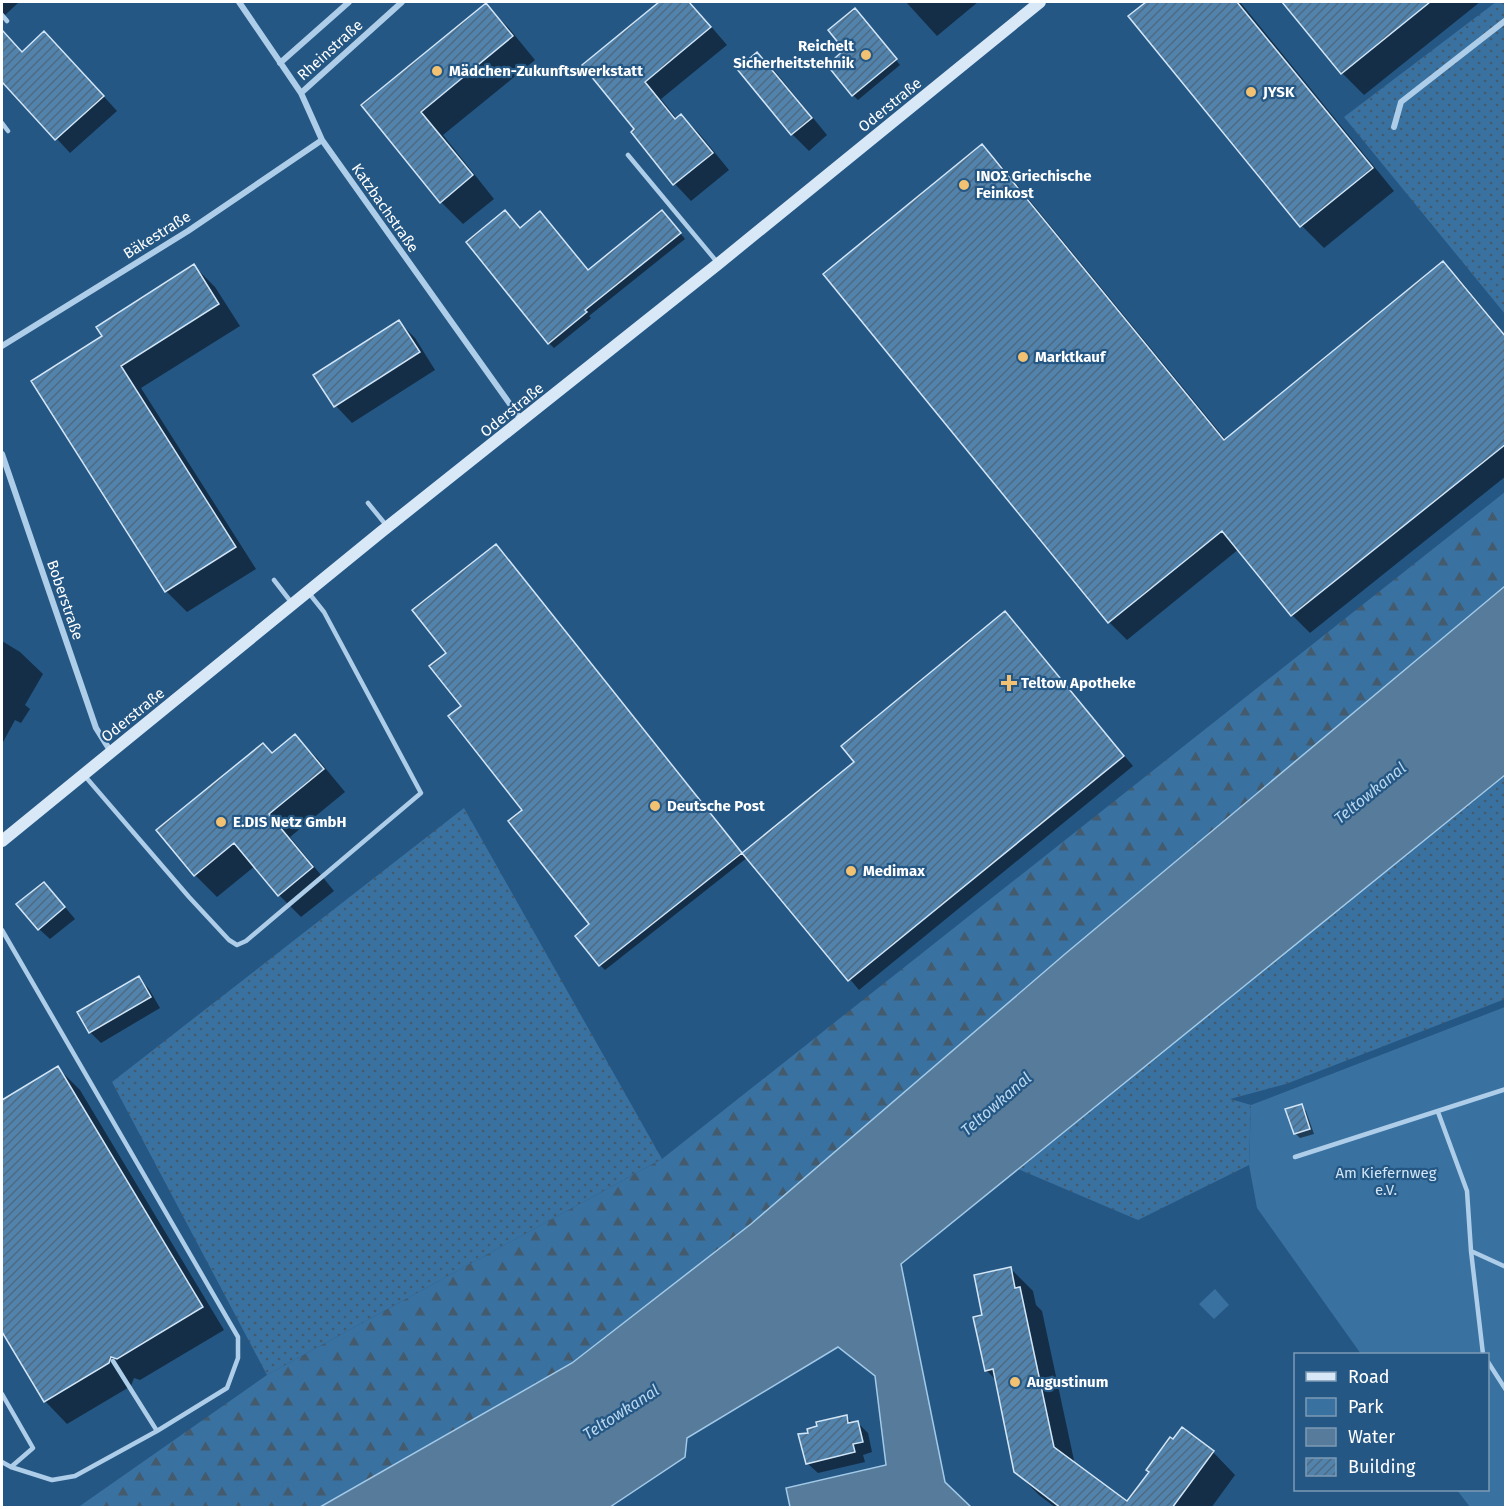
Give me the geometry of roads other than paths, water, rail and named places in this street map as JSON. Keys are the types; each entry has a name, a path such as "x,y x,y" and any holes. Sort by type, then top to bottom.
{"main road":[{"name":"Oderstraße","path":"2,841 1040,2"}],"street":[{"name":"Katzbachstraße","path":"239,2 301,93 322,140 522,421"},
{"name":"Rheinstraße","path":"280,63 350,2"},
{"name":"Rheinstraße","path":"301,93 402,2"},
{"path":"1394,127 1401,102 1506,20"},
{"name":"Bäkestraße","path":"2,346 188,231 322,140"},
{"name":"Boberstraße","path":"2,454 96,728 111,752"}],"lane":[{"path":"2,15 8,21"},
{"path":"2,123 8,131"},
{"path":"627,155 718,264"},
{"path":"368,503 388,527"},
{"path":"274,580 293,604"},
{"path":"84,775 229,940 237,945 246,941 421,793 324,612 308,592"},
{"path":"2,930 238,1337 238,1358 227,1388 158,1431 75,1476 52,1480 2,1462"},
{"path":"1294,1157 1506,1089"},
{"path":"1438,1112 1467,1191 1471,1251 1483,1353"},
{"path":"1471,1251 1506,1267"},
{"path":"113,1361 158,1431"},
{"path":"1489,1364 1506,1390"},
{"path":"2,1394 33,1448 11,1467"}],"water":[{"name":"Teltowkanal","path":"1505,586 1505,775 901,1264 945,1482 971,1507 790,1507 786,1488 886,1465 875,1376 838,1347 687,1438 685,1457 610,1507 320,1507 572,1363 751,1224 1065,954"}],"place":[{"name":"Reichelt Sicherheitstehnik","path":"866,55"},
{"name":"Mädchen-Zukunftswerkstatt","path":"437,71"},
{"name":"JYSK","path":"1251,92"},
{"name":"INOΣ Griechische Feinkost","path":"964,185"},
{"name":"Marktkauf","path":"1023,357"},
{"name":"Teltow Apotheke","path":"1009,683"},
{"name":"Deutsche Post","path":"655,806"},
{"name":"E.DIS Netz GmbH","path":"221,822"},
{"name":"Medimax","path":"851,871"},
{"name":"Augustinum","path":"1015,1382"}],"park label":[{"name":"Am Kiefernweg e.V.","path":"1386,1182"}]}
